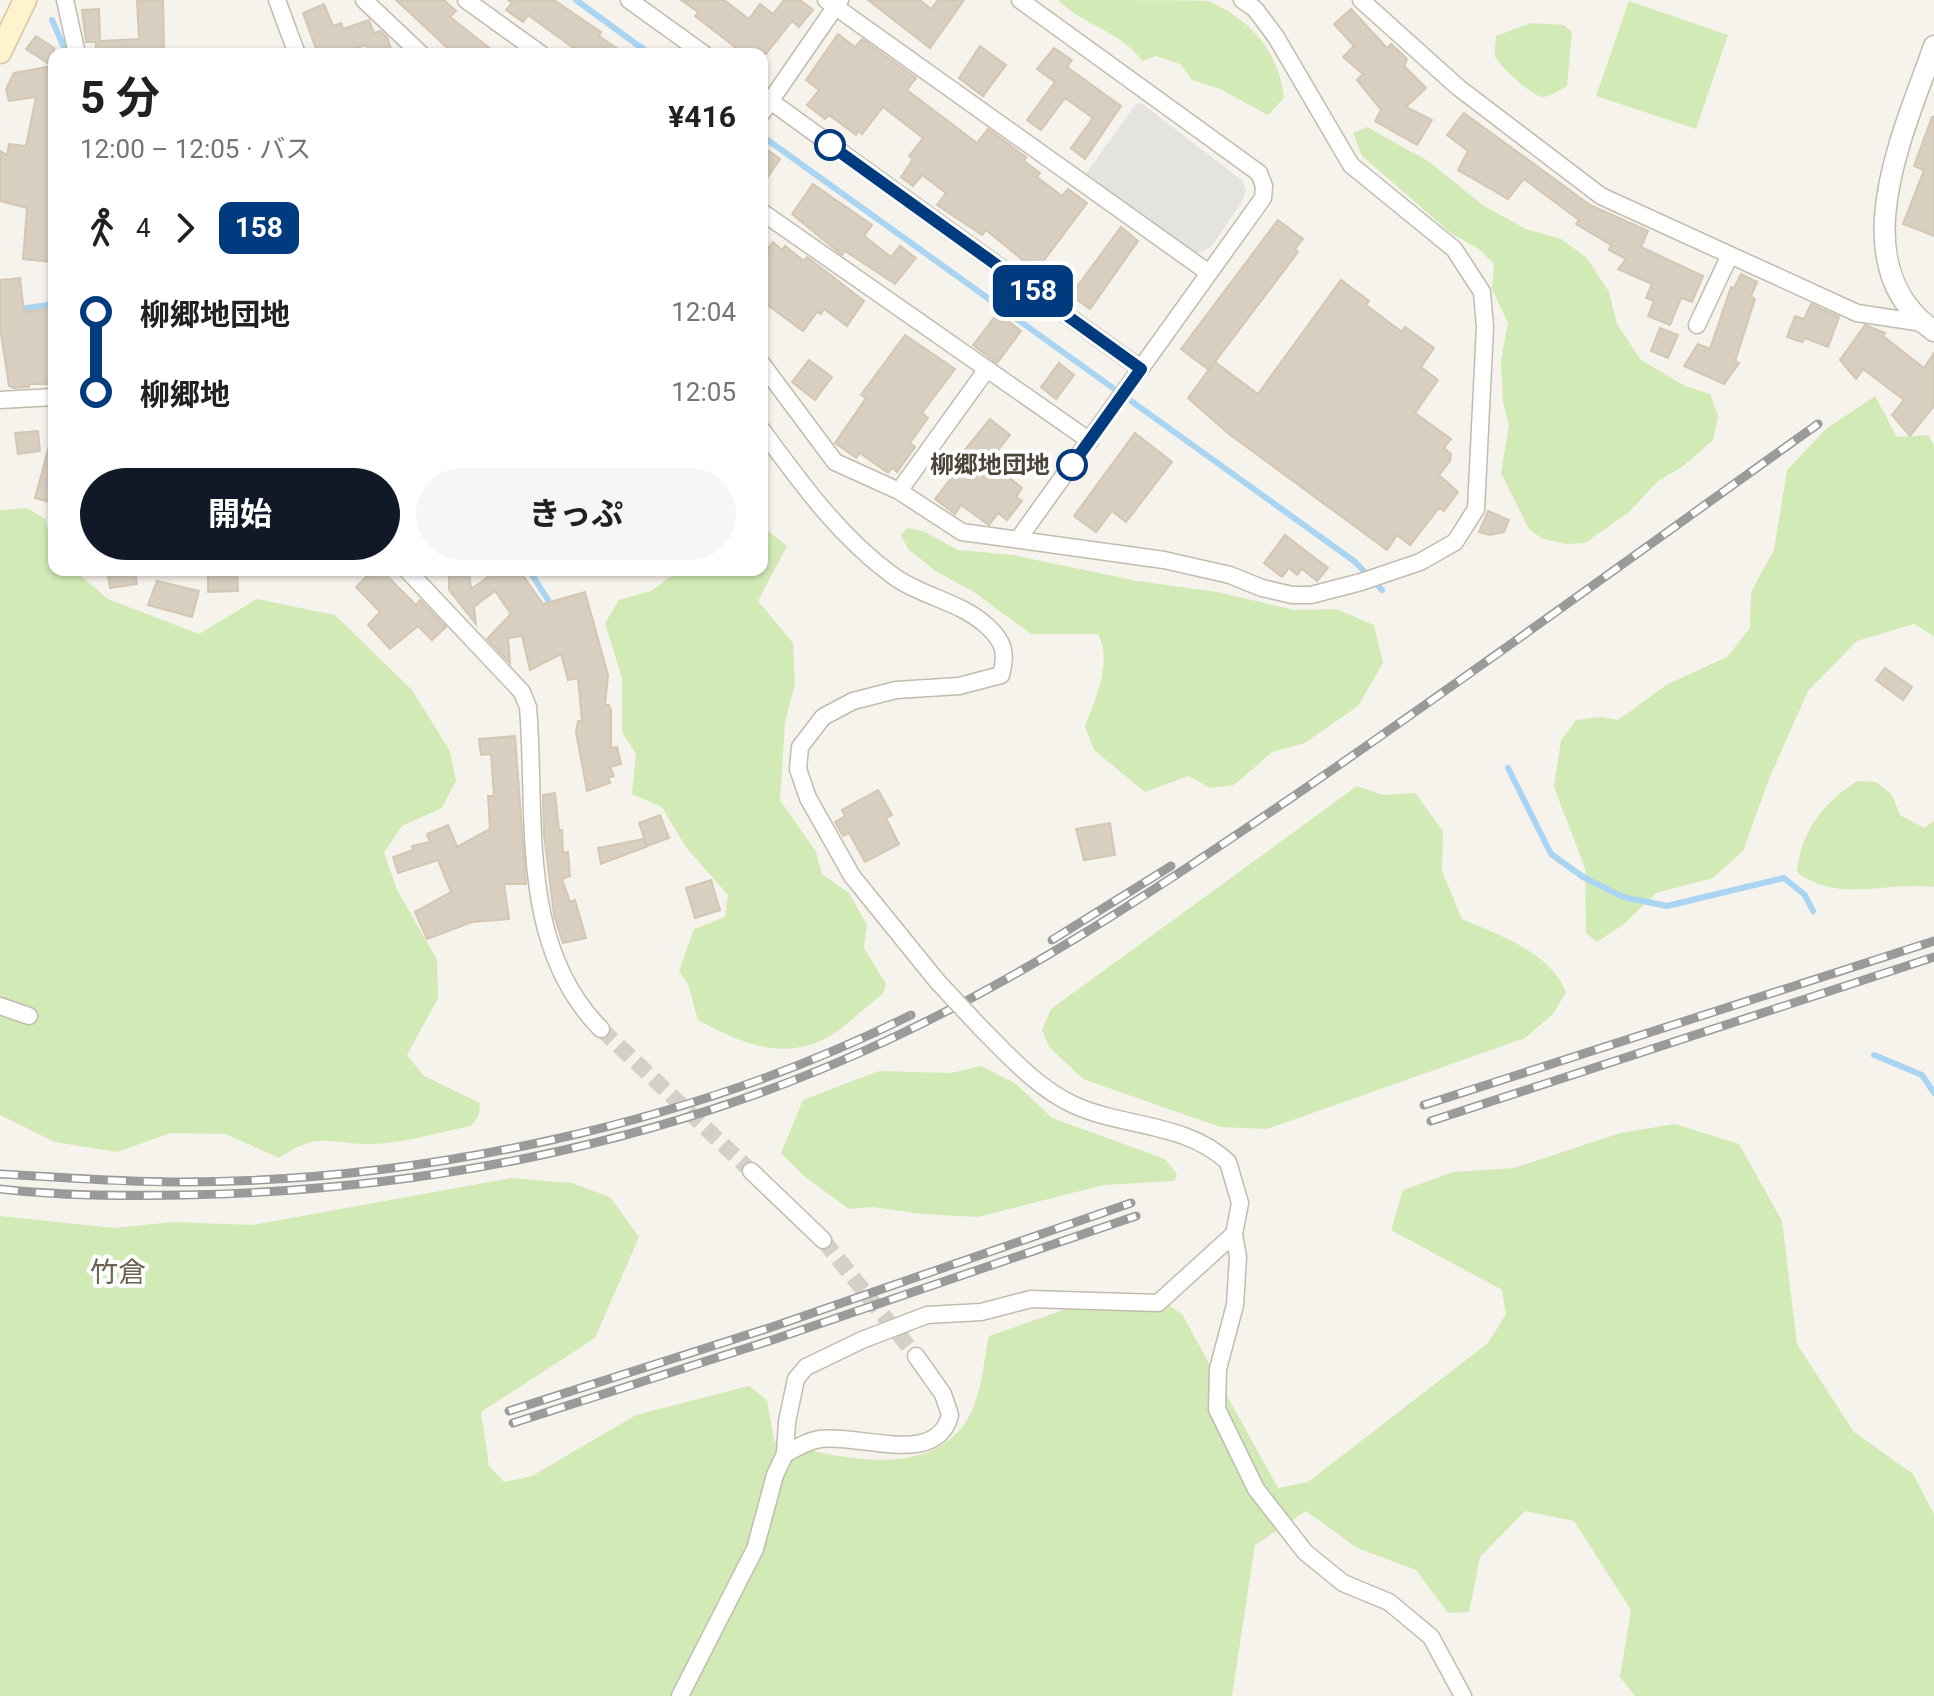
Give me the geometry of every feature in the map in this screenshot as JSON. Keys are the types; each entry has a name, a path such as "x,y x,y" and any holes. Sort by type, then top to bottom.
{"main road":[{"path":"0,52 24,1"}],"street":[{"path":"65,0 76,48"},
{"path":"277,0 295,48"},
{"path":"364,0 415,48"},
{"path":"466,0 533,48"},
{"path":"629,0 696,48"},
{"path":"1019,538 1263,198 1264,186 1259,173 1020,0"},
{"path":"768,372 835,462 899,491 962,532 1164,560 1230,575 1262,588 1292,595 1311,595 1361,582 1420,562 1455,542 1476,509 1485,327 1482,292 1454,249 1351,165 1276,37 1255,9 1242,0"},
{"path":"1361,0 1459,88 1601,196 1857,313 1929,327"},
{"path":"768,99 834,2 1209,273"},
{"path":"1929,327 1902,298 1884,238 1885,212 1895,161 1934,46"},
{"path":"768,105 1141,369"},
{"path":"768,216 1090,441"},
{"path":"1697,325 1729,257"},
{"path":"899,491 987,369"},
{"path":"0,400 48,397"},
{"path":"768,438 850,541 894,577 972,612 1002,642 1006,656 1001,675 959,686 896,690 853,701 823,717 800,747 798,769 808,798 852,876 937,981 1027,1074 1074,1105 1189,1136 1216,1151 1228,1162 1240,1203 1234,1234 1238,1257 1235,1305 1218,1369 1217,1409 1256,1489 1305,1552 1343,1583 1389,1602 1431,1637 1463,1696"},
{"path":"413,576 522,692 528,707 530,776 542,922 574,998 601,1029"},
{"path":"0,1006 29,1016"},
{"path":"751,1171 823,1240"},
{"path":"680,1696 755,1549 775,1475 785,1454 787,1422 796,1379 806,1367 824,1356 927,1315 981,1312 1031,1299 1158,1303 1234,1234"},
{"path":"785,1454 817,1439 869,1439 914,1446 941,1436 950,1415 943,1394 916,1356"}],"green space":[{"path":"1058,0 1208,1 1237,17 1260,39 1276,66 1284,98 1268,115 1220,89 1192,80 1180,64 1156,56 1142,61 1124,42"},
{"path":"1629,1 1728,35 1696,129 1596,96"},
{"path":"1531,23 1564,25 1572,32 1567,86 1546,97 1538,96 1524,87 1495,56 1496,36"},
{"path":"1367,127 1428,161 1484,206 1526,229 1561,239 1587,258 1609,292 1617,324 1641,360 1685,386 1710,394 1718,416 1713,440 1682,467 1658,481 1629,512 1585,543 1566,544 1541,538 1529,529 1501,473 1509,425 1503,402 1501,360 1508,323 1492,289 1494,264 1479,249 1452,234 1362,156 1353,133"},
{"path":"1875,396 1897,437 1928,435 1934,445 1934,636 1914,624 1857,641 1808,691 1769,779 1743,851 1713,878 1656,893 1624,924 1597,942 1586,933 1585,868 1554,787 1561,740 1576,720 1601,717 1618,720 1668,684 1727,657 1750,628 1751,592 1774,550 1787,470 1827,428"},
{"path":"27,508 45,519 48,529 48,576 81,576 108,599 199,634 257,599 335,615 412,690 450,751 456,781 442,808 402,826 384,853 398,892 437,959 438,998 407,1055 424,1076 480,1103 479,1115 471,1126 385,1143 315,1142 293,1149 279,1158 226,1134 171,1133 117,1152 55,1142 0,1115 0,510"},
{"path":"907,528 923,531 958,550 1013,555 1137,581 1217,592 1294,610 1336,609 1374,625 1383,663 1358,706 1305,743 1272,752 1234,785 1210,788 1189,776 1145,792 1094,750 1085,727 1103,668 1104,656 1098,634 1031,634 974,592 937,572 908,549 901,535"},
{"path":"768,531 787,546 758,601 793,643 795,684 785,722 780,800 816,852 822,874 849,893 867,925 864,948 886,984 883,994 849,1022 812,1044 793,1048 756,1045 698,1020 688,984 679,971 694,929 725,917 728,895 685,846 662,807 632,794 636,754 622,732 622,678 605,623 619,600 651,591 672,576 768,576"},
{"path":"1857,781 1876,782 1892,795 1900,815 1924,828 1934,821 1934,887 1845,889 1812,882 1797,872 1803,844 1816,819 1834,799"},
{"path":"1357,786 1383,795 1415,793 1443,831 1442,871 1462,919 1522,946 1558,978 1566,992 1553,1014 1525,1038 1267,1129 1220,1127 1083,1079 1049,1047 1042,1030 1051,1009"},
{"path":"981,1066 1016,1084 1052,1118 1165,1159 1177,1174 1174,1181 1104,1185 978,1217 873,1207 849,1209 804,1176 781,1153 803,1100 879,1071 951,1073"},
{"path":"1675,1124 1739,1144 1782,1221 1797,1344 1854,1432 1913,1474 1934,1514 1934,1696 1635,1696 1620,1677 1631,1610 1574,1521 1525,1511 1480,1557 1469,1612 1448,1613 1416,1570 1357,1548 1306,1511 1255,1545 1232,1696 0,1696 0,1216 114,1228 173,1222 253,1225 511,1178 572,1183 610,1197 639,1237 595,1338 481,1412 489,1466 504,1482 532,1476 636,1415 749,1386 767,1400 774,1441 856,1458 885,1460 912,1457 937,1448 958,1432 976,1400 989,1336 1095,1299 1149,1293 1182,1314 1278,1488 1308,1482 1488,1343 1506,1314 1502,1290 1391,1230 1403,1190 1453,1172 1514,1168 1620,1133"}],"shaded area":[{"path":"1141,103 1243,181 1246,191 1241,203 1212,246 1204,251 1194,253 1085,175 1136,104"}],"building":[{"path":"137,0 163,0 164,48 96,48 96,42 86,42 82,10 99,9 100,41 139,39"},
{"path":"396,0 444,0 456,11 450,17 489,48 448,48"},
{"path":"508,0 554,0 601,32 599,36 616,48 574,48 528,15 523,22 506,10 512,3"},
{"path":"681,0 724,0 749,19 760,4 773,14 784,0 800,0 813,10 799,27 792,21 768,51 768,48 734,48 695,16 698,12"},
{"path":"868,0 920,0 931,9 938,0 964,0 930,48"},
{"path":"324,4 333,26 341,23 343,29 369,20 374,33 380,31 387,37 391,48 367,48 366,45 357,48 316,48 303,13"},
{"path":"1351,9 1387,48 1391,44 1407,59 1404,66 1426,88 1406,107 1432,120 1417,145 1375,121 1381,110 1357,80 1363,74 1343,57 1354,46 1334,24"},
{"path":"838,34 855,47 862,39 916,78 907,90 977,143 988,129 1026,157 1024,161 1040,173 1037,177 1062,196 1068,189 1087,203 1036,271 986,230 982,235 937,205 946,193 922,175 913,186 901,177 913,159 909,156 923,138 883,107 862,134 858,131 856,135 829,115 825,119 807,105 819,90 806,80"},
{"path":"36,36 54,48 48,48 48,63 26,49"},
{"path":"980,46 1006,65 983,96 959,78"},
{"path":"1054,48 1072,60 1067,67 1121,106 1085,159 1071,148 1093,118 1065,98 1041,130 1027,120 1055,82 1037,69"},
{"path":"48,67 48,262 23,259 27,208 0,201 0,151 7,155 9,144 26,146 36,97 9,101 6,89 14,73"},
{"path":"1464,113 1590,205 1648,231 1641,247 1703,276 1692,302 1681,298 1670,325 1648,316 1654,301 1646,298 1652,284 1618,269 1626,259 1609,250 1611,245 1576,224 1579,220 1524,179 1508,199 1458,170 1468,151 1447,135"},
{"path":"1932,117 1934,236 1903,224 1924,170 1914,166"},
{"path":"768,150 780,159 768,176"},
{"path":"813,184 872,225 864,236 891,257 900,246 916,258 895,284 845,251 842,255 792,214"},
{"path":"1278,220 1303,239 1295,249 1298,252 1215,362 1258,394 1341,280 1369,301 1366,305 1402,332 1405,327 1434,348 1421,367 1438,380 1415,413 1451,439 1444,448 1451,454 1450,461 1439,475 1458,492 1444,511 1439,508 1410,545 1397,535 1387,550 1229,434 1188,398 1209,370 1181,349"},
{"path":"1121,227 1138,241 1090,309 1071,295"},
{"path":"773,242 782,250 785,246 804,261 807,257 864,301 847,326 824,309 821,314 817,312 803,331 768,305 768,248"},
{"path":"1741,274 1757,282 1751,296 1755,299 1735,361 1739,363 1724,384 1684,366 1698,344 1710,349 1731,287 1734,288"},
{"path":"20,278 24,312 48,309 48,384 9,386 0,327 0,280"},
{"path":"1811,304 1839,317 1828,347 1805,338 1802,342 1787,337 1795,316 1804,319"},
{"path":"998,313 1021,331 997,363 973,345"},
{"path":"1865,325 1885,333 1883,336 1924,368 1934,353 1934,406 1910,436 1892,415 1904,400 1863,369 1856,379 1840,360"},
{"path":"1660,328 1678,335 1668,358 1651,351"},
{"path":"905,335 955,369 922,413 928,418 910,443 915,447 897,472 892,468 888,473 860,453 856,458 835,443 866,398 861,395"},
{"path":"809,360 832,377 815,400 792,382"},
{"path":"1059,363 1074,375 1056,399 1041,387"},
{"path":"990,419 1010,435 989,462 1022,488 1016,497 1022,501 1007,520 998,513 989,525 961,505 955,514 935,499 952,477 946,473"},
{"path":"38,431 40,451 18,454 15,433"},
{"path":"1135,433 1172,462 1126,522 1112,511 1096,532 1074,516"},
{"path":"48,450 48,501 35,498"},
{"path":"1488,511 1509,520 1504,532 1490,535 1479,532"},
{"path":"1285,535 1328,568 1317,581 1302,569 1297,575 1289,568 1282,577 1264,563"},
{"path":"108,576 136,576 137,584 110,588"},
{"path":"208,576 237,576 238,591 208,592"},
{"path":"367,576 387,576 416,605 420,600 446,627 432,640 418,626 390,649 368,625 380,612 356,587"},
{"path":"449,576 470,576 471,589 489,576 523,576 543,604 585,592 608,675 605,705 609,705 611,710 611,748 617,747 621,764 610,767 614,776 608,778 610,783 587,791 576,732 578,721 582,721 578,678 568,680 561,654 530,670 522,636 508,638 510,663 487,639 511,614 495,591 474,607 476,624 449,590"},
{"path":"157,581 199,591 192,617 148,605"},
{"path":"1885,668 1912,687 1903,700 1876,680"},
{"path":"515,736 526,884 504,884 509,919 472,922 427,939 415,912 451,892 438,860 398,873 393,857 413,850 412,846 430,842 427,834 448,825 457,847 490,829 488,796 494,796 491,754 481,755 479,739"},
{"path":"878,790 892,815 886,818 899,844 865,862 849,833 843,836 835,822 845,816 842,810"},
{"path":"555,793 563,853 568,852 570,876 562,879 570,902 575,900 586,938 563,943 554,915 544,834 543,795"},
{"path":"660,815 669,838 647,846 639,823"},
{"path":"1110,823 1115,855 1084,860 1076,829"},
{"path":"644,839 646,847 601,864 598,848"},
{"path":"711,880 720,910 695,918 686,888"}],"waterway":[{"path":"576,0 642,48"},
{"path":"52,20 64,48"},
{"path":"768,140 1354,561 1382,590"},
{"path":"0,312 48,305"},
{"path":"533,576 548,600"},
{"path":"1508,768 1551,854 1583,877 1623,897 1667,906 1784,878 1805,895 1813,911"},
{"path":"1874,1055 1922,1075 1934,1093"}],"tunnel":[{"path":"601,1029 751,1171"},
{"path":"823,1240 916,1356"}],"railway":[{"path":"0,1189 91,1195 271,1192 446,1173 618,1137 702,1113 785,1084 866,1050 978,995 1086,932 1191,865 1426,704 1818,424"},
{"path":"1052,940 1171,866"},
{"path":"1424,1105 1934,941"},
{"path":"1431,1121 1934,957"},
{"path":"0,1174 153,1182 267,1180 362,1172 457,1158 552,1140 646,1116 827,1054 911,1015"},
{"path":"509,1411 772,1327 1131,1203"},
{"path":"513,1423 775,1339 1136,1216"}],"bus line":[{"name":"158","path":"830,145 1141,369 1072,465"}],"place":[{"name":"柳郷地団地","path":"1072,465"}],"district":[{"name":"竹倉","path":"118,1272"}]}
